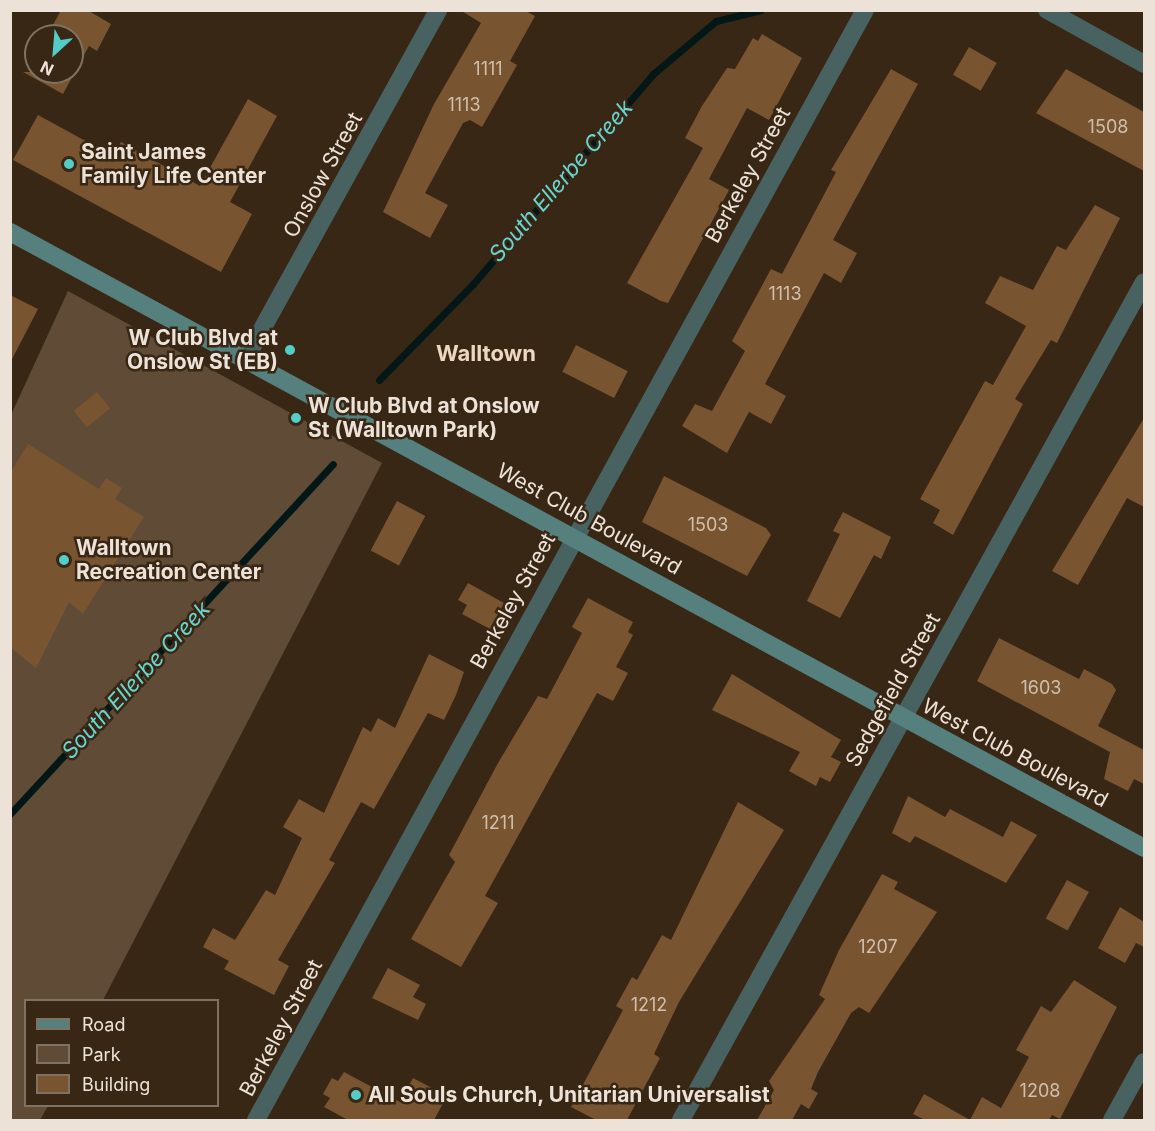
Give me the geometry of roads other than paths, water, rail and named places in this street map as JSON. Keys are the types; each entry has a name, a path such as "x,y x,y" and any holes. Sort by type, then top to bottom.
{"street":[{"name":"Onslow Street","path":"244,360 438,10"},
{"name":"Berkeley Street","path":"256,1120 573,536 865,10"},
{"path":"1047,10 1144,64"},
{"name":"West Club Boulevard","path":"10,232 573,536 902,719 1144,848"},
{"name":"Sedgefield Street","path":"681,1120 1144,282"},
{"path":"1112,1120 1144,1062"}],"waterway":[{"name":"South Ellerbe Creek","path":"379,380 473,284 653,74 716,21 761,10"},
{"name":"South Ellerbe Creek","path":"10,814 333,464"}],"place":[{"name":"Saint James Family Life Center","path":"69,164"},
{"name":"W Club Blvd at Onslow St (EB)","path":"290,350"},
{"name":"W Club Blvd at Onslow St (Walltown Park)","path":"296,418"},
{"name":"Walltown Recreation Center","path":"64,560"},
{"name":"All Souls Church, Unitarian Universalist","path":"356,1095"}],"district":[{"name":"Walltown","path":"486,354"}]}
